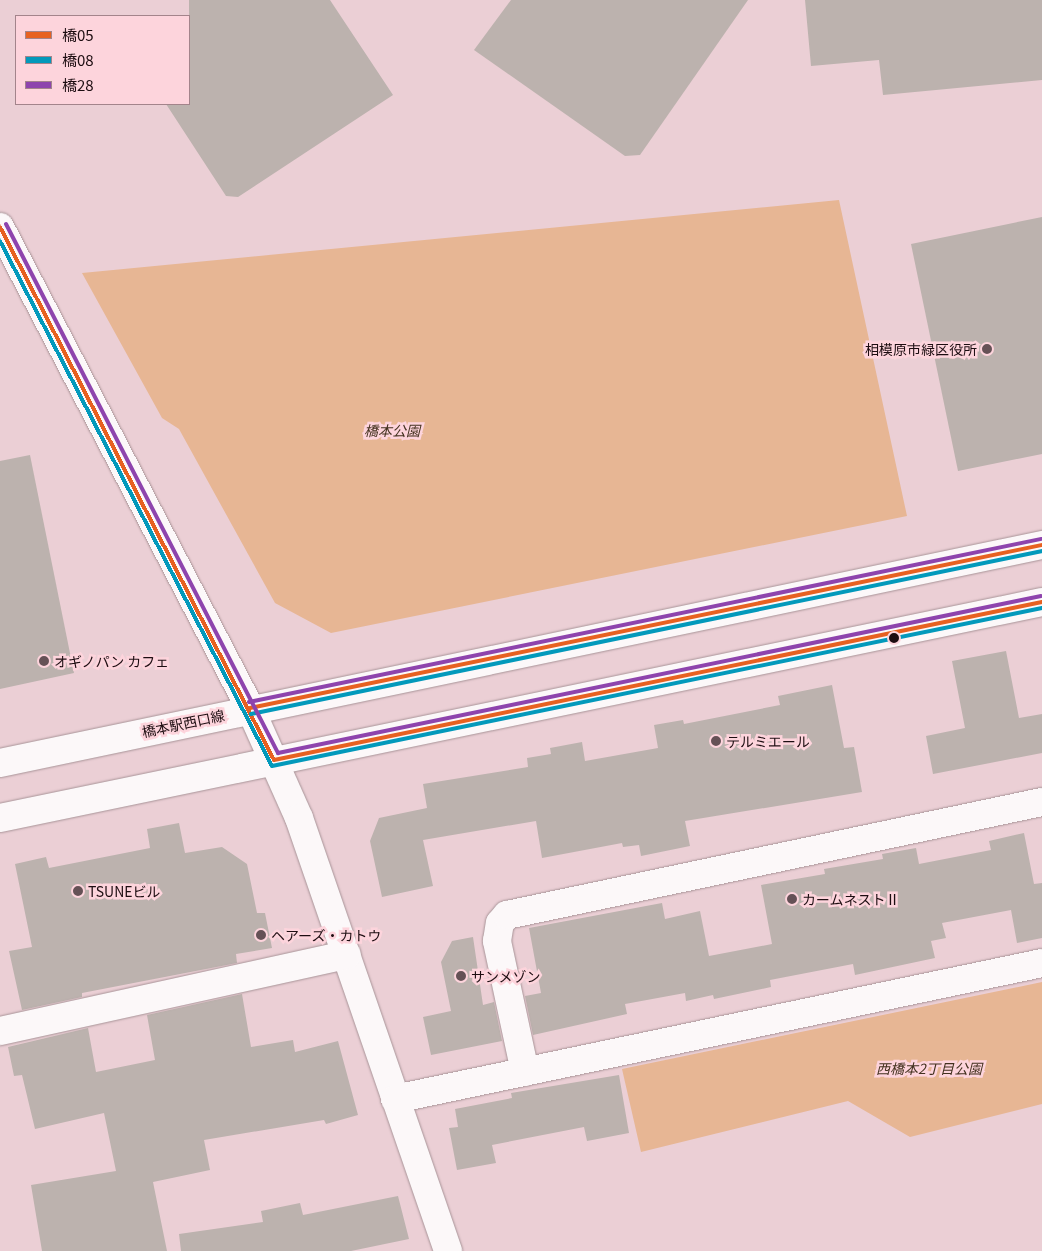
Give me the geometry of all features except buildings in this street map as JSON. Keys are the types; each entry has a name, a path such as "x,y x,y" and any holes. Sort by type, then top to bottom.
{"street":[{"path":"0,227 250,708 274,760 299,818 347,954 394,1099 448,1251"},
{"name":"橋本駅西口線","path":"0,763 250,708 1042,545"},
{"path":"0,818 1042,602"},
{"path":"525,1072 497,941 500,923 507,915 1042,802"},
{"path":"0,1031 347,954"},
{"path":"394,1099 1042,963"}],"green space":[{"name":"橋本公園","path":"839,200 907,516 331,633 275,603 179,429 162,418 82,273"},
{"name":"西橋本2丁目公園","path":"1042,982 1042,1104 910,1137 848,1101 641,1152 622,1069"}],"transit line":[{"name":"橋28","path":"6,224 278,753 1041,596"},
{"name":"橋05","path":"0,227 274,760 1042,602"},
{"name":"橋08","path":"0,241 272,766 1042,608"},
{"name":"橋28","path":"249,702 1041,539"},
{"name":"橋05","path":"250,708 1042,545"},
{"name":"橋08","path":"251,714 1042,551"}],"place":[{"name":"相模原市緑区役所","path":"987,349"},
{"name":"オギノパン カフェ","path":"44,661"},
{"name":"テルミエール","path":"716,741"},
{"name":"TSUNEビル","path":"78,891"},
{"name":"カームネストⅡ","path":"792,899"},
{"name":"ヘアーズ・カトウ","path":"261,935"},
{"name":"サンメゾン","path":"461,976"}]}
